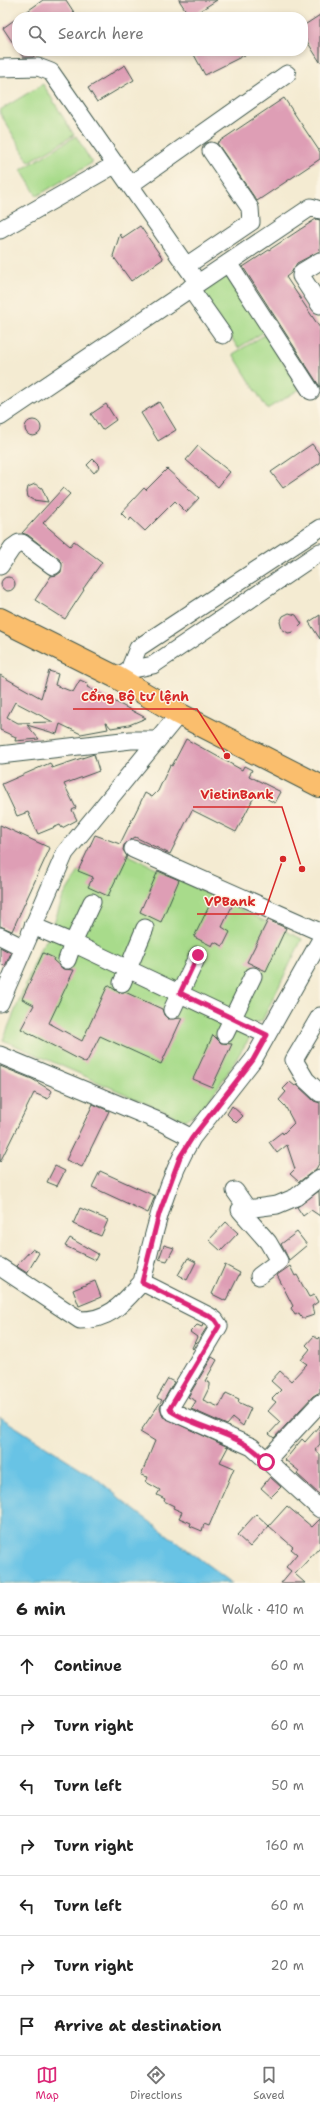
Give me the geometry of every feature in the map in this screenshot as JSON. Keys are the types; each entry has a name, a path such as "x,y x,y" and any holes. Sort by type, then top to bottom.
{"highway":[{"path":"0,619 123,673 179,714 320,786"}],"street":[{"path":"0,68 38,67 51,72 186,266 194,285 223,335"},
{"path":"130,185 287,74"},
{"path":"186,266 251,222 250,208 211,151"},
{"path":"0,230 116,164"},
{"path":"0,417 311,207 320,210"},
{"path":"320,261 302,272 301,276 320,305"},
{"path":"228,263 312,391"},
{"path":"123,673 138,648 320,528"},
{"path":"0,566 12,548 19,543 22,543 53,566"},
{"path":"123,673 153,665 320,552"},
{"path":"0,1003 65,853 179,714"},
{"path":"0,756 131,740 157,740"},
{"path":"133,849 320,932"},
{"path":"67,960 73,943 92,902"},
{"path":"34,926 73,943 125,976 180,993 267,1035"},
{"path":"125,976 145,928"},
{"path":"0,936 24,948"},
{"path":"0,1267 80,1320 92,1320 104,1316 118,1308 142,1282 159,1214 180,1157 192,1138 253,1060 320,941"},
{"path":"172,1010 198,955"},
{"path":"225,1034 253,976"},
{"path":"320,1016 294,1060 298,1069 320,1093"},
{"path":"0,1055 161,1122 192,1138"},
{"path":"259,1276 279,1261 268,1242 240,1210 277,1205 296,1197 320,1178"},
{"path":"235,1191 247,1208"},
{"path":"142,1282 209,1316 215,1320 219,1326 170,1408 171,1411 242,1442 260,1454 266,1462 320,1509"},
{"path":"266,1462 320,1402"}],"green space":[{"path":"43,84 74,135 29,162 0,113 0,110"},
{"path":"76,136 92,163 37,196 21,170"},
{"path":"229,271 267,330 238,348 200,290"},
{"path":"266,334 300,389 267,409 233,354"},
{"path":"98,840 302,939 262,1021 255,1023 248,1032 249,1039 211,1096 193,1115 184,1120 3,1040 41,947 49,937 63,897"}],"water":[{"path":"0,1417 96,1478 133,1509 232,1583 0,1583"}],"building":[{"path":"43,0 66,0 74,12 26,12"},
{"path":"179,0 217,0 198,12 187,12"},
{"path":"320,15 320,62 308,43 308,23"},
{"path":"12,22 12,42 3,28"},
{"path":"22,56 34,56 33,57"},
{"path":"195,56 243,56 205,75"},
{"path":"125,65 134,80 97,102 88,88"},
{"path":"284,98 320,152 320,159 257,201 217,143"},
{"path":"316,219 320,220 320,251 297,263 291,273 286,277 320,328 320,387 243,267"},
{"path":"140,226 163,259 131,281 113,256 120,234 122,238"},
{"path":"159,402 176,430 158,441 141,413"},
{"path":"106,404 116,420 102,430 91,414"},
{"path":"33,420 39,422 41,428 39,434 33,436 27,434 25,428 27,422"},
{"path":"312,444 320,455 320,463 283,488 271,472"},
{"path":"198,446 230,472 218,487 186,460"},
{"path":"93,459 100,466 94,473 87,465"},
{"path":"167,469 199,498 186,512 175,501 145,531 131,518 129,521 121,513 144,488 146,490"},
{"path":"35,484 42,488 48,502 33,500 28,497 28,487"},
{"path":"63,488 70,494 43,523 70,546 74,541 102,562 83,589 84,590 65,619 35,600 51,576 57,575 61,572 62,562 28,535 22,533"},
{"path":"5,577 11,577 15,581 15,587 11,591 5,591 1,587 1,581"},
{"path":"289,613 296,615 302,624 294,632 288,633 282,629 280,622 283,616"},
{"path":"320,615 320,639 309,622"},
{"path":"49,671 58,674 55,685 73,692 80,680 89,684 87,687 146,718 129,725 111,728 106,722 108,729 81,734 60,724 57,734 27,725 39,739 15,741 16,737 0,730 0,675 41,698","holes":["15,702 53,722 18,723 7,717"]},
{"path":"186,739 242,770 244,766 252,770 249,776 281,792 275,803 256,793 236,832 192,810 170,854 135,837 124,845 123,850 127,856 108,896 88,887 93,877 78,871 95,835 120,844 145,793 152,797 158,791 170,765 172,766"},
{"path":"94,754 99,771 64,784 76,808 72,810 77,820 62,828 60,825 38,834 28,812 17,816 2,784 50,763 52,768"},
{"path":"0,825 50,848 12,931 0,926"},
{"path":"158,871 179,880 161,922 140,912"},
{"path":"214,896 233,904 222,927 230,932 223,946 214,942 212,946 194,937"},
{"path":"268,920 286,928 266,971 247,962"},
{"path":"0,947 11,953 5,966 0,964"},
{"path":"43,953 54,958 53,960 63,969 74,970 49,1023 82,1041 108,985 118,992 125,992 162,1009 164,1015 168,1019 182,1018 161,1064 100,1036 86,1063 21,1029 34,1005 22,999"},
{"path":"213,1035 221,1043 232,1044 212,1087 193,1079"},
{"path":"0,1066 32,1079 52,1091 48,1099 34,1093 0,1162"},
{"path":"290,1082 295,1086 297,1085 314,1101 320,1103 320,1162 316,1169 299,1182 290,1174 295,1169 287,1145 277,1153 269,1142 282,1132 283,1134 294,1123 285,1106 279,1100 286,1092 283,1089"},
{"path":"93,1104 109,1111 82,1167 66,1160"},
{"path":"232,1106 243,1116 236,1123 227,1114"},
{"path":"55,1166 65,1171 57,1186 47,1182"},
{"path":"100,1171 155,1196 148,1213 92,1187"},
{"path":"319,1191 320,1216 311,1210 303,1216 297,1207"},
{"path":"80,1208 108,1220 101,1236 73,1224"},
{"path":"226,1222 238,1233 221,1251 209,1240"},
{"path":"297,1232 307,1245 289,1260 281,1244"},
{"path":"70,1238 98,1254 95,1260 65,1246"},
{"path":"164,1245 174,1248 167,1261 159,1259"},
{"path":"32,1249 39,1253 27,1273 16,1266"},
{"path":"188,1258 196,1262 187,1280 178,1275"},
{"path":"225,1265 240,1273 226,1301 212,1294"},
{"path":"290,1266 295,1276 297,1275 309,1297 314,1295 318,1302 312,1306 314,1315 302,1318 299,1313 295,1315 291,1308 293,1306 277,1275"},
{"path":"95,1281 101,1297 79,1306 73,1290"},
{"path":"203,1324 207,1327 193,1349 192,1348 197,1337 190,1332 197,1325 202,1327"},
{"path":"314,1336 318,1339 320,1337 320,1392 313,1396 274,1438 269,1434 280,1422 268,1411 276,1402 272,1399 281,1390 271,1381 280,1371 291,1381 307,1364 301,1360 310,1349 306,1345"},
{"path":"212,1357 217,1360 205,1381 210,1383 210,1386 203,1400 219,1407 226,1393 239,1399 238,1402 251,1408 243,1426 233,1418 227,1425 191,1409 196,1401 188,1397"},
{"path":"168,1379 174,1382 160,1407 163,1417 228,1447 220,1462 234,1468 209,1526 204,1524 202,1531 190,1526 191,1523 179,1518 182,1512 173,1508 174,1506 164,1501 165,1499 157,1495 160,1490 146,1482 148,1477 141,1475 155,1441 140,1432 162,1400 157,1398"},
{"path":"320,1425 320,1444 315,1450 320,1454 320,1495 297,1474 299,1471 285,1460 302,1439 305,1442"},
{"path":"270,1477 281,1487 271,1497 261,1488"},
{"path":"287,1506 312,1527 320,1519 320,1547 295,1574 305,1583 281,1583 291,1571 286,1567 297,1554 291,1549 293,1547 269,1526"},
{"path":"256,1514 269,1526 250,1547 237,1535"}],"place":[{"name":"Cổng Bộ tư lệnh","path":"227,756"},
{"name":"VPBank","path":"283,859"},
{"name":"VietinBank","path":"302,869"}],"route":[{"path":"198,955 180,993 267,1035 253,1060 192,1138 180,1157 159,1214 142,1282 209,1316 218,1323 219,1326 218,1331 170,1408 171,1411 252,1447 266,1462"}]}
